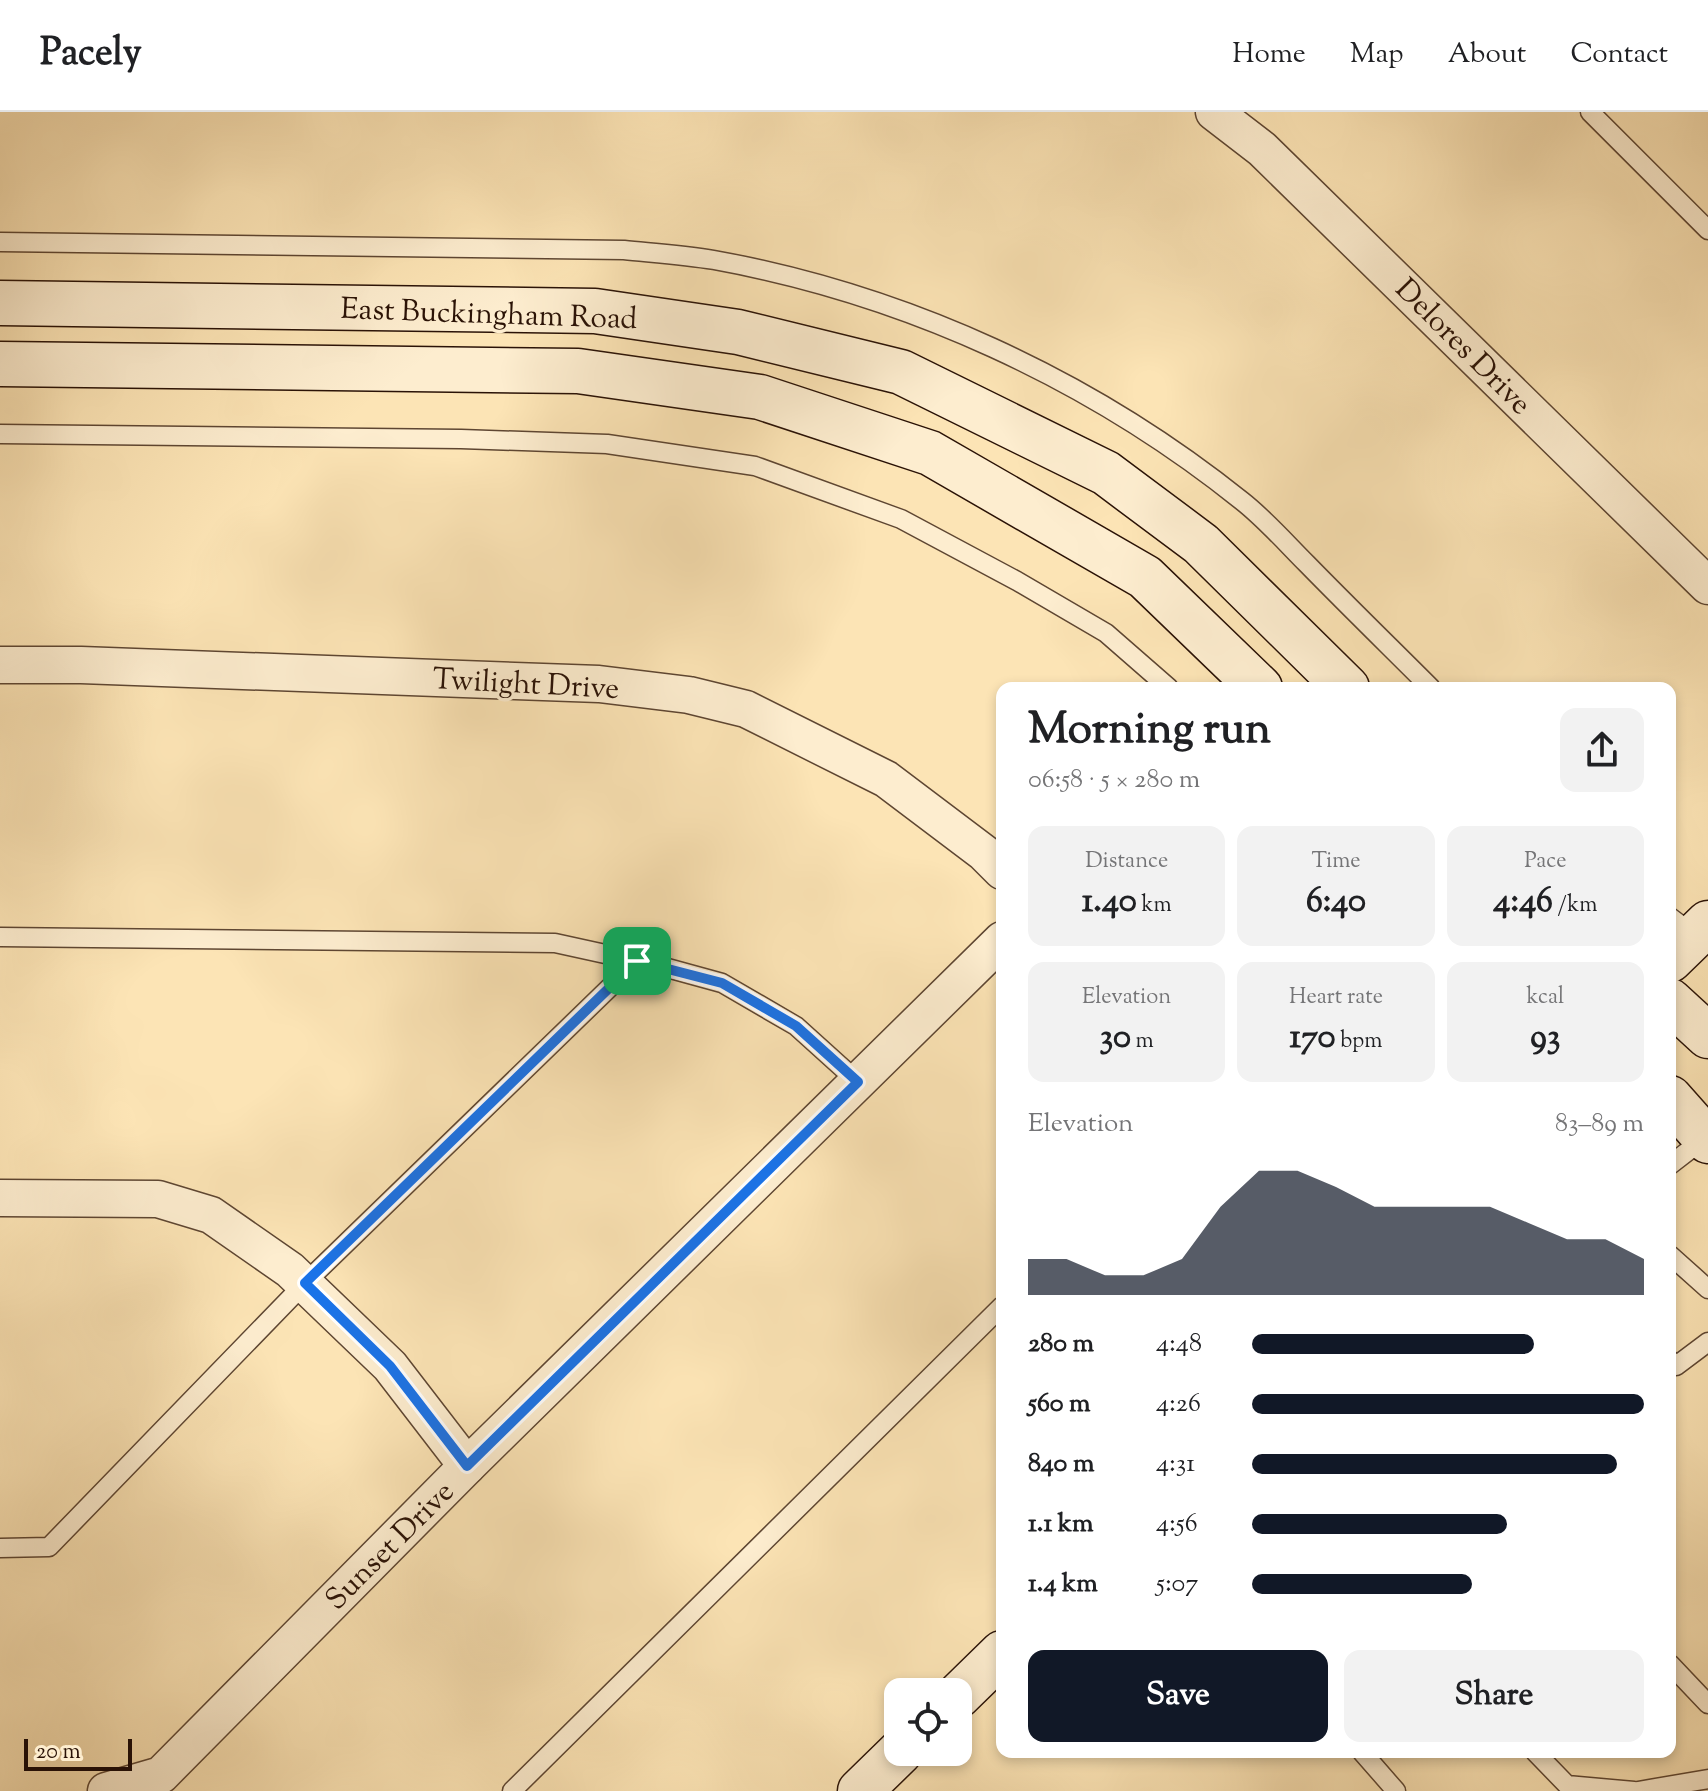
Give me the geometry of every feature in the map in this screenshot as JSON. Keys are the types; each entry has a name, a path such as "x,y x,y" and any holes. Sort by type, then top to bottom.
{"main road":[{"name":"East Buckingham Road","path":"0,303 595,311 738,332 901,372 1106,473 1201,544 1341,682"},
{"name":"East Buckingham Road","path":"0,364 578,371 760,397 930,453 1145,577 1254,682"},
{"path":"1676,1105 1707,1139"},
{"path":"972,1682 996,1659"},
{"path":"860,1791 886,1766"}],"street":[{"name":"Delores Drive","path":"1214,112 1262,149 1708,586"},
{"name":"Twilight Drive","path":"0,665 81,665 599,684 689,695 746,709 886,779 996,865"},
{"name":"Sunset Drive","path":"106,1791 161,1775 467,1466 996,946"},
{"path":"0,1198 158,1199 211,1215 290,1270 390,1366 467,1466"}],"lane":[{"path":"1590,112 1708,230"},
{"path":"0,242 624,250 713,260 798,278 905,312 994,347 1071,386 1156,437 1245,503 1425,682"},
{"path":"0,434 461,439 607,444 755,466 901,519 1106,633 1162,682"},
{"path":"0,937 555,943 722,983 796,1026 858,1082"},
{"path":"0,1548 49,1547 305,1283 637,961"},
{"path":"1676,1161 1707,1139"},
{"path":"1676,1260 1708,1289"},
{"path":"512,1791 996,1312"},
{"path":"1676,1366 1708,1342"},
{"path":"1676,1670 1708,1704"},
{"path":"1367,1758 1396,1791"},
{"path":"1541,1758 1567,1785 1636,1791 1708,1779"}],"route":[{"path":"637,961 722,983 796,1026 858,1082 467,1466 390,1366 305,1283 637,961"}]}
